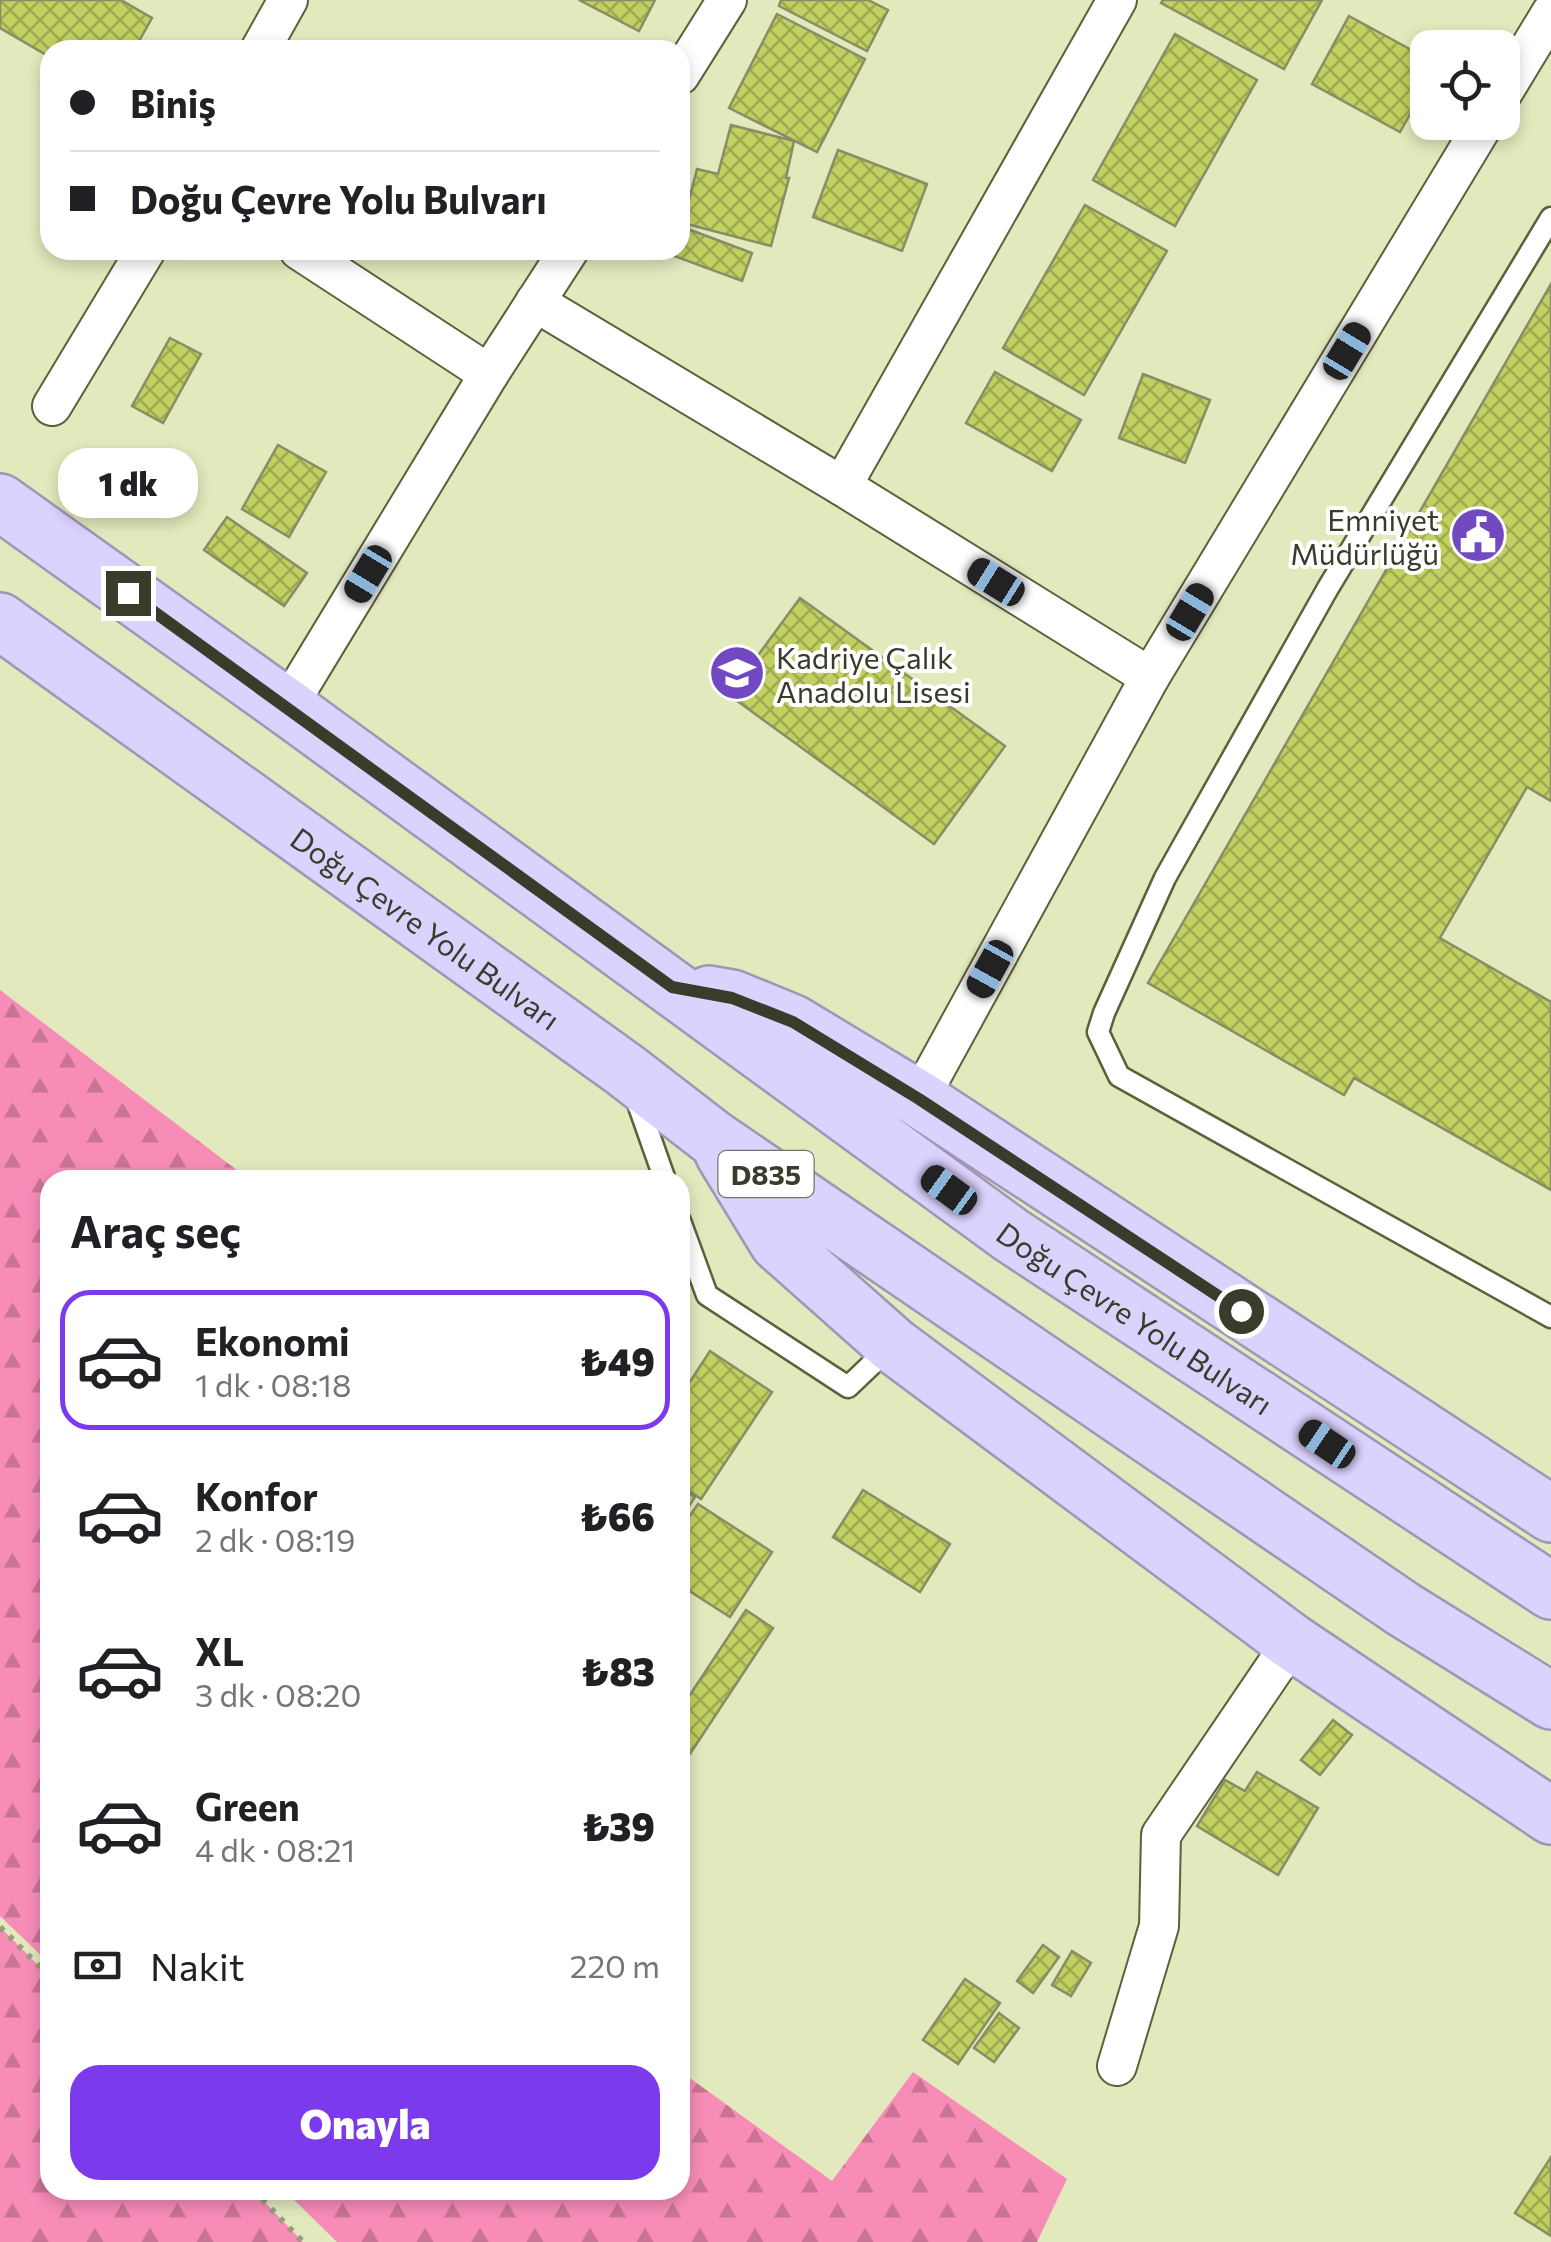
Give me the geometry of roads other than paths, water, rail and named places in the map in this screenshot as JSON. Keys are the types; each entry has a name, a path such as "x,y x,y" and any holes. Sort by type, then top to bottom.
{"highway":[{"name":"Doğu Çevre Yolu Bulvarı","path":"0,502 287,706 1011,1235 1551,1592"},
{"name":"Doğu Çevre Yolu Bulvarı","path":"0,621 625,1070 713,1138 1386,1598 1551,1700"},
{"path":"672,987 732,998 793,1022 919,1099 1551,1514"},
{"path":"713,1138 778,1243 893,1345 1292,1642 1551,1816"}],"street":[{"path":"266,40 288,0"},
{"path":"690,59 728,0"},
{"path":"842,486 1118,0"},
{"path":"1520,64 1551,13"},
{"path":"919,1099 1150,677 1474,140"},
{"path":"52,406 140,260"},
{"path":"314,260 489,374"},
{"path":"287,706 562,260"},
{"path":"535,302 1150,677"},
{"path":"1118,2066 1159,1926 1162,1835 1292,1642"}],"lane":[{"path":"1551,218 1328,588 1165,878 1098,1032 1119,1076 1551,1317"},
{"path":"625,1070 661,1170"},
{"path":"690,1248 707,1296 848,1386 893,1345"}],"place":[{"name":"Emniyet Müdürlüğü","path":"1478,535"},
{"name":"Kadriye Çalık Anadolu Lisesi","path":"737,673"}]}
